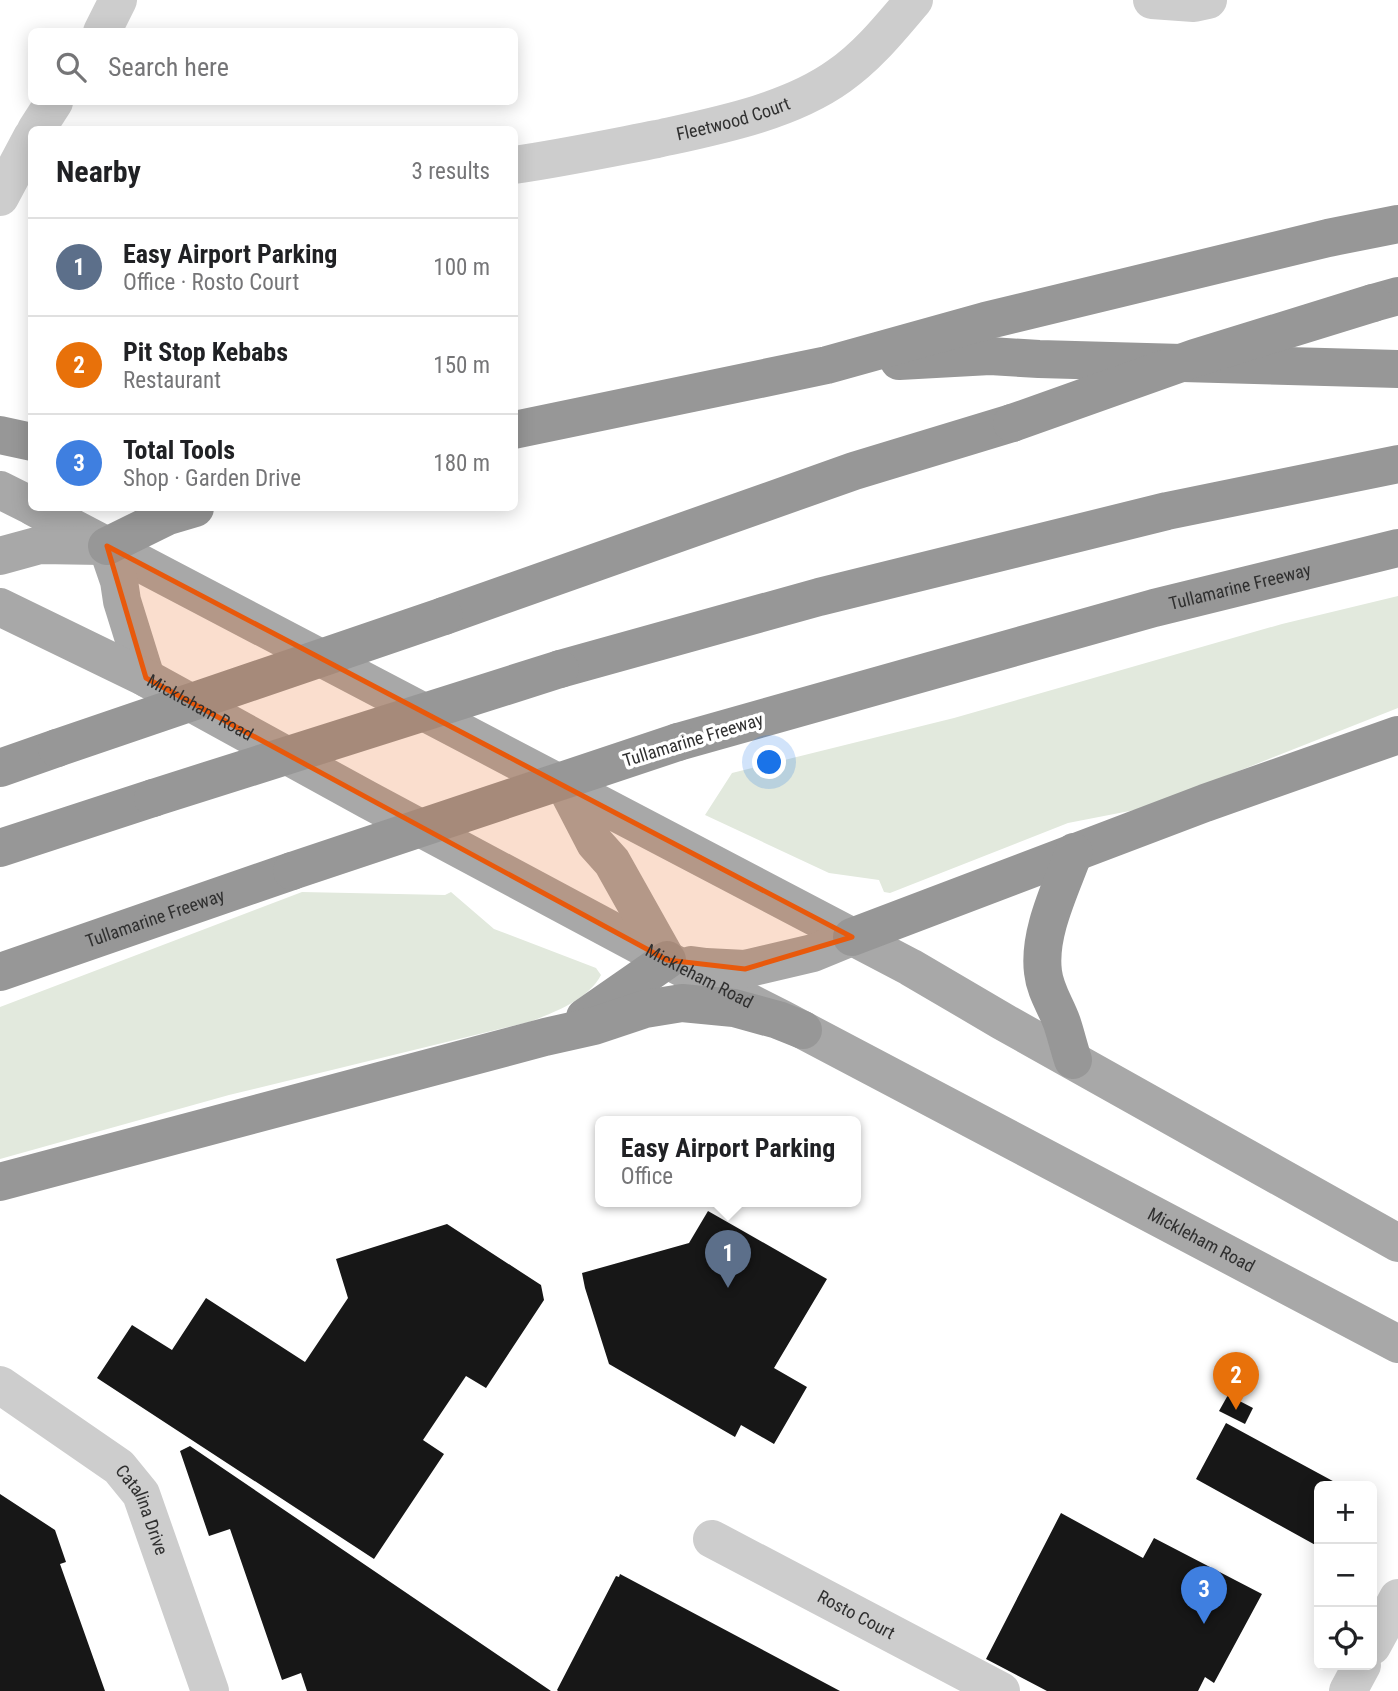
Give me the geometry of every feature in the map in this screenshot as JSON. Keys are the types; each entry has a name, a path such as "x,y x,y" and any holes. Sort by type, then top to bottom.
{"highway":[{"path":"518,429 827,365 985,321 1398,223"},
{"path":"0,768 444,616 854,471 1012,423 1195,358 1385,299"},
{"path":"827,365 990,356 1398,369"},
{"path":"0,435 28,441"},
{"path":"0,848 560,669 819,597 1167,511 1398,464"},
{"path":"107,546 168,516 185,511"},
{"name":"Tullamarine Freeway","path":"0,972 292,871 678,743 1154,608 1398,548"},
{"path":"852,937 1205,803 1398,735"},
{"path":"1073,1060 1061,1021 1049,996 1043,974 1042,954 1046,929 1074,852"},
{"path":"545,1037 590,1015 667,960"},
{"path":"0,1182 594,1026 645,1009 682,1003 734,1008 803,1030"}],"main road":[{"path":"0,491 28,505"},
{"path":"41,511 910,967 1398,1243"},
{"path":"0,556 40,545 107,546"},
{"path":"107,546 146,678"},
{"name":"Mickleham Road","path":"0,607 146,678 667,960 1398,1345"},
{"path":"566,787 595,843 612,862 667,960 706,968 745,969 813,953 852,937"}],"street":[{"path":"104,28 118,0"},
{"name":"Fleetwood Court","path":"518,164 709,128 792,103 839,77 873,47 914,0"},
{"path":"1152,0 1194,3 1208,0"},
{"path":"39,126 52,105"},
{"path":"0,197 28,144"},
{"name":"Catalina Drive","path":"0,1384 119,1467 141,1494 210,1691"},
{"name":"Rosto Court","path":"712,1539 1001,1691"},
{"path":"1377,1638 1398,1598"},
{"path":"1348,1691 1359,1670"}],"highlighted area":[{"path":"107,546 566,787 852,937 745,969 667,960 146,678"}],"shaded area":[{"path":"1398,596 1398,708 1145,808 1068,823 890,893 884,892 879,880 829,873 705,815 732,773 954,718 1282,624"},
{"path":"302,892 445,895 451,892 494,929 596,968 601,975 588,992 579,998 559,1010 529,1022 229,1095 0,1159 0,1007"}],"building":[{"path":"708,1211 827,1279 774,1368 807,1387 774,1444 741,1425 735,1437 609,1364 585,1288 582,1273 689,1243"},
{"path":"447,1224 541,1285 544,1300 486,1388 466,1376 423,1440 444,1454 374,1559 97,1378 132,1325 172,1350 206,1298 305,1362 348,1298 336,1259"},
{"path":"1228,1395 1253,1408 1245,1424 1219,1411"},
{"path":"1226,1423 1333,1481 1314,1481 1314,1544 1196,1479"},
{"path":"190,1446 551,1691 307,1691 301,1673 282,1680 230,1529 209,1536 180,1451"},
{"path":"0,1494 55,1530 66,1562 60,1564 105,1691 0,1691"},
{"path":"1061,1513 1143,1558 1154,1538 1262,1594 1214,1683 1205,1677 1198,1691 1047,1691 986,1659"},
{"path":"620,1574 840,1691 558,1691 616,1576 619,1577"}],"place":[{"name":"Easy Airport Parking","path":"728,1288"},
{"name":"Pit Stop Kebabs","path":"1236,1410"},
{"name":"Total Tools","path":"1204,1624"}]}
